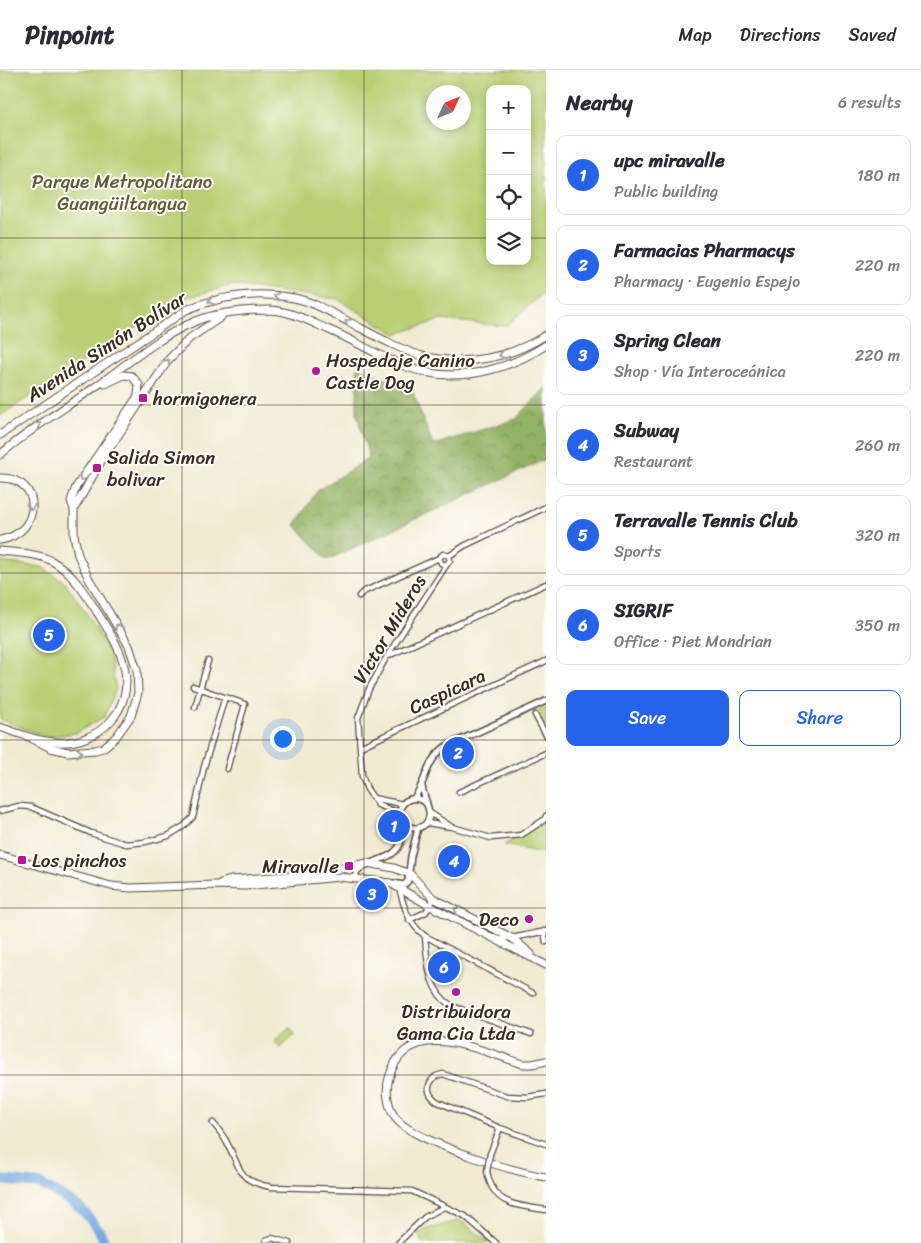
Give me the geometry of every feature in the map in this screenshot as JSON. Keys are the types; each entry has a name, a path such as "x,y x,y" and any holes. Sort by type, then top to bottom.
{"main road":[{"name":"Avenida Simón Bolívar","path":"1,434 186,310 207,301 231,296 259,295 296,298 321,308 387,342 425,357 469,361 490,358 515,352 546,335"},
{"name":"Avenida Simón Bolívar","path":"0,456 30,430 87,393 163,339 196,322 230,312 272,310 292,314 394,361 424,372 459,375 487,371 522,358 546,345"},
{"path":"74,510 103,458 169,359 190,338 230,312"},
{"path":"0,727 51,748 68,752 86,752 103,748 116,738 125,726 138,693 139,682 134,659 112,616 89,579 78,555 74,535 74,510 71,501 76,487 138,396 139,386 132,376 124,375 87,393"},
{"path":"0,478 14,479 24,487 30,497 32,510 24,529 12,537 0,540"},
{"path":"0,551 36,555 51,560 64,568 86,594 101,618 113,639 124,665 126,682 124,697 117,714 103,728 86,738 65,742 33,739"},
{"path":"0,855 111,886 130,888 239,886 340,877 390,883 430,906 543,963"},
{"path":"216,885 231,880 314,874 367,863 394,868 410,874 434,898 512,938 543,963"},
{"path":"546,1061 523,1064 452,1042 429,1040 416,1044 403,1052 395,1062 388,1079 390,1109 398,1121 419,1135 472,1157 546,1177"}],"street":[{"name":"Victor Mideros","path":"449,556 464,546 546,507"},
{"name":"Victor Mideros","path":"446,564 441,563 439,558 443,554 449,556"},
{"name":"Victor Mideros","path":"373,798 362,776 358,718 369,689 387,656 450,560 449,556"},
{"path":"359,596 362,592 439,558"},
{"path":"387,656 546,584"},
{"path":"398,637 400,644 408,646"},
{"path":"195,707 208,661"},
{"name":"Caspicara","path":"360,747 546,662"},
{"path":"193,686 245,704 227,769"},
{"path":"0,811 18,806 31,807 91,833 126,844 145,842 168,836 184,826 193,817 204,767 224,697"},
{"path":"414,798 422,785 430,762 445,747 546,701"},
{"path":"535,715 546,735"},
{"path":"459,792 546,753"},
{"path":"422,785 430,813 427,823"},
{"path":"373,798 402,804"},
{"path":"373,798 382,807 399,813"},
{"path":"427,804 423,800 414,798 402,804 399,813 404,824 408,827 418,828 427,823 452,827 491,838 521,835 544,820 546,816"},
{"path":"430,813 452,827"},
{"path":"356,878 356,872 367,863 388,856 397,849 404,824"},
{"path":"390,883 404,885 408,881 411,856 418,828"},
{"path":"399,888 409,920 416,929 425,936 533,993"},
{"path":"409,920 426,912 434,898"},
{"path":"497,939 545,931 546,942"},
{"path":"425,936 428,969 437,992 444,1002 531,1034"},
{"path":"546,1094 527,1097 506,1096 443,1074 436,1076 428,1085 432,1098 500,1128 546,1144"},
{"path":"213,1124 227,1143 241,1174 252,1182 271,1187 412,1192 465,1216 496,1243"},
{"path":"500,1128 490,1154 487,1171 492,1188 501,1199 509,1204 546,1210"},
{"path":"398,1243 425,1217 444,1207"},
{"path":"266,1240 272,1238 288,1243"}],"green space":[{"name":"Parque Metropolitano Guangüiltangua","path":"0,70 546,70 546,288 541,295 506,326 441,320 396,334 337,299 232,285 178,300 0,416"},
{"path":"357,367 412,390 433,445 516,419 546,387 546,459 327,560 295,525 318,490 369,458 357,415"},
{"path":"0,562 42,567 65,582 87,614 110,655 116,689 104,717 76,733 46,737 0,719"},
{"path":"546,707 546,731 536,711"},
{"path":"546,815 546,854 504,845 542,821"},
{"path":"290,1028 295,1035 280,1048 274,1041"},
{"path":"460,1220 490,1243 422,1243 417,1232"}],"waterway":[{"path":"0,1180 40,1184 75,1204 86,1214 100,1232 105,1243"}],"place":[{"name":"Hospedaje Canino Castle Dog","path":"316,371"},
{"name":"hormigonera","path":"143,398"},
{"name":"Salida Simon bolivar","path":"97,468"},
{"name":"Terravalle Tennis Club","path":"49,635"},
{"name":"Farmacias Pharmacys","path":"458,753"},
{"name":"upc miravalle","path":"394,826"},
{"name":"Los pinchos","path":"22,860"},
{"name":"Subway","path":"454,861"},
{"name":"Miravalle","path":"349,866"},
{"name":"Spring Clean","path":"372,894"},
{"name":"Deco","path":"529,919"},
{"name":"SIGRIF","path":"444,967"},
{"name":"Distribuidora Gama Cia Ltda","path":"456,992"}]}
